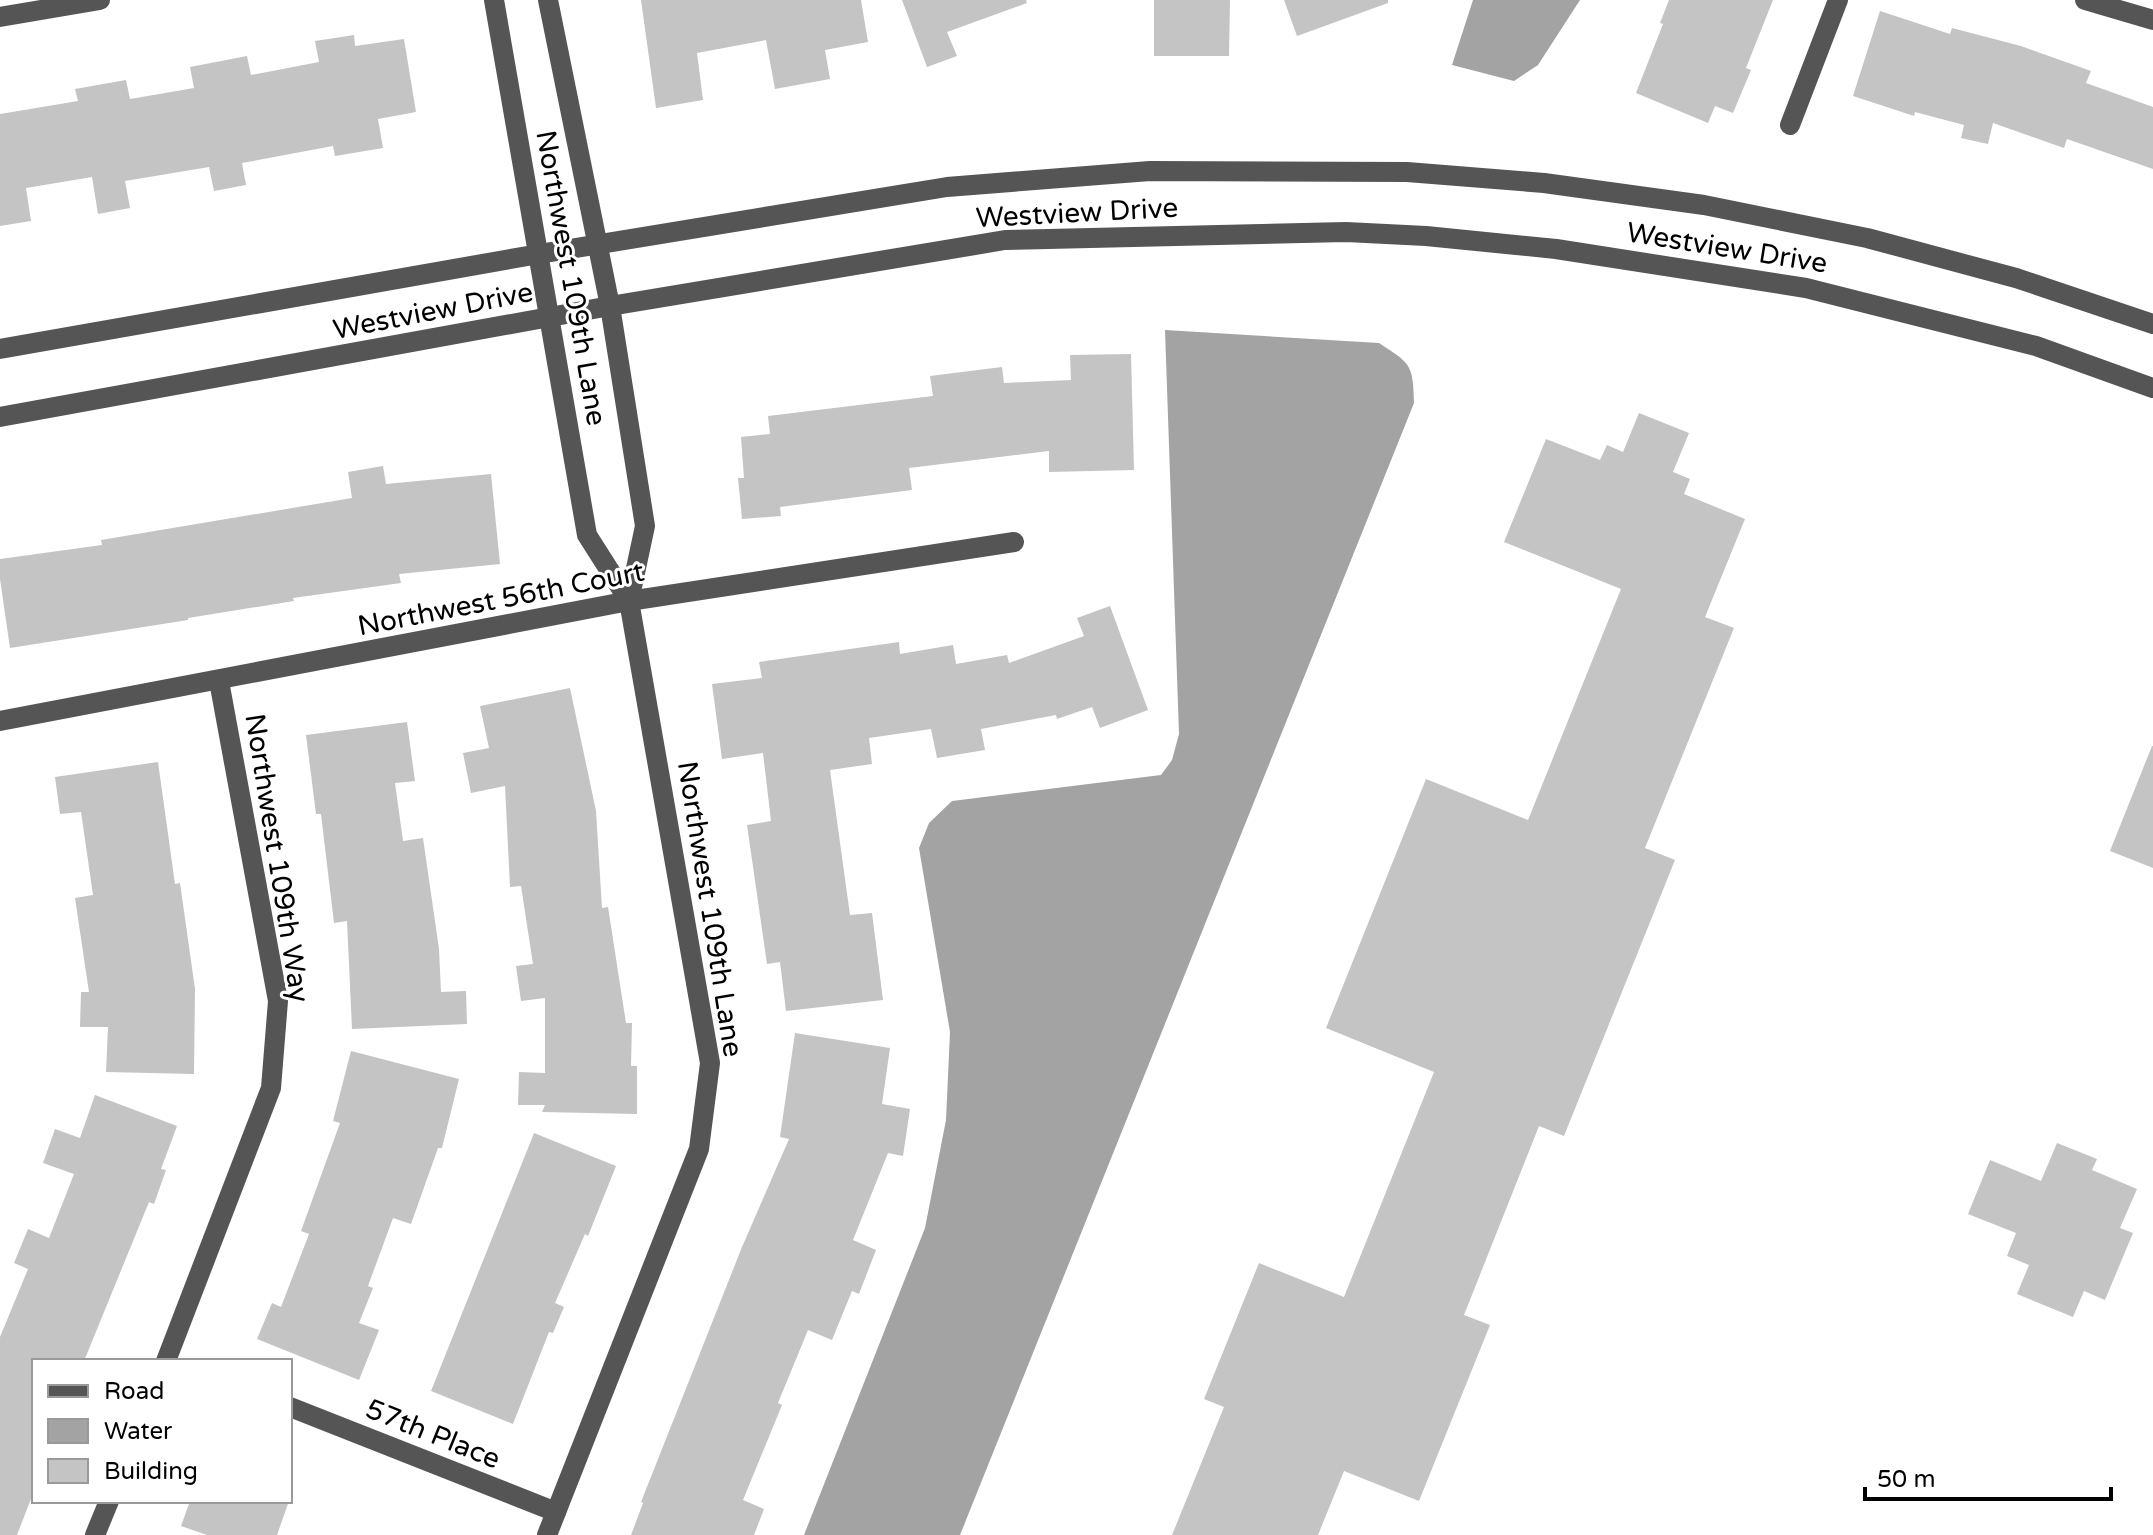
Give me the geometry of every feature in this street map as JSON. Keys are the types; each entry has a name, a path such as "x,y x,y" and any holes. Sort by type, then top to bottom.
{"street":[{"path":"0,17 62,3 100,0"},
{"name":"Northwest 109th Lane","path":"494,0 587,535 629,601"},
{"name":"Northwest 109th Lane","path":"547,1535 699,1149 710,1063 629,601 645,526 610,306 548,0"},
{"path":"1790,125 1838,0"},
{"path":"2085,0 2153,20"},
{"name":"Westview Drive","path":"0,349 539,254 947,187 1150,171 1407,172 1544,183 1704,205 1819,227 2016,278 2153,324"},
{"name":"Westview Drive","path":"0,417 610,306 1005,240 1346,232 1426,236 1556,249 1818,290 2036,346 2153,388"},
{"name":"Northwest 56th Court","path":"0,721 629,601 1014,542"},
{"name":"Northwest 109th Way","path":"169,1359 271,1088 278,1001 219,681"},
{"name":"57th Place","path":"292,1408 556,1512"},
{"path":"95,1535 108,1503"}],"water":[{"path":"1473,0 1580,0 1538,65 1514,81 1452,65"},
{"path":"1165,330 1379,343 1408,366 1413,380 1414,403 960,1535 804,1535 925,1228 946,1120 950,1032 919,848 929,823 952,801 1161,775 1172,760 1179,734"}],"building":[{"path":"641,0 861,0 868,42 825,50 830,79 775,89 766,40 697,53 703,100 656,108"},
{"path":"902,0 1026,0 1027,3 947,32 957,56 927,67"},
{"path":"1154,0 1230,0 1229,56 1154,56"},
{"path":"1284,0 1388,0 1388,3 1297,36"},
{"path":"1669,0 1773,0 1746,68 1751,70 1733,113 1715,106 1708,123 1636,93"},
{"path":"1880,11 1950,34 1952,28 2021,46 2091,71 2086,83 2153,107 2153,169 2067,139 2064,148 1993,123 1988,144 1961,138 1964,125 1915,112 1914,116 1853,96"},
{"path":"354,35 355,46 404,39 416,112 378,119 383,148 335,156 333,146 242,163 246,185 214,191 209,167 125,181 130,208 98,214 92,177 26,188 31,221 0,226 0,114 78,101 75,89 126,80 130,99 194,88 190,67 247,56 251,75 319,62 315,41"},
{"path":"1131,354 1134,470 1049,472 1049,451 909,468 912,490 780,507 781,516 742,519 738,478 744,478 741,437 770,434 768,416 933,396 930,376 1002,367 1004,383 1071,380 1070,355"},
{"path":"1639,413 1689,433 1673,472 1690,479 1684,494 1745,519 1705,617 1734,628 1645,848 1675,860 1564,1136 1539,1126 1464,1315 1490,1325 1419,1501 1344,1471 1318,1535 1172,1535 1224,1407 1204,1399 1259,1263 1344,1297 1434,1072 1326,1028 1426,779 1528,820 1621,589 1504,542 1546,439 1600,460 1607,445 1623,452"},
{"path":"383,466 386,484 491,474 500,564 399,574 401,583 293,598 294,601 188,620 10,648 0,559 102,545 101,540 352,498 348,472"},
{"path":"1110,606 1148,710 1100,728 1092,707 1057,719 1056,715 981,729 985,750 937,758 931,729 869,738 872,764 830,770 850,915 872,913 883,1000 786,1011 780,962 767,964 747,825 771,821 763,753 722,759 712,684 762,678 759,662 899,642 900,654 953,645 956,664 1007,655 1009,663 1084,636 1077,618"},
{"path":"570,688 596,811 602,908 608,907 626,1023 632,1023 631,1066 637,1066 637,1114 542,1112 545,1105 518,1105 519,1072 545,1073 545,998 521,1001 516,966 533,964 521,886 510,887 505,786 471,793 463,753 489,748 480,706"},
{"path":"407,722 415,781 395,783 403,841 423,838 439,949 441,992 466,991 467,1024 352,1029 347,921 334,923 321,814 316,814 306,735"},
{"path":"2153,746 2153,868 2110,851"},
{"path":"158,762 175,884 180,883 195,989 194,1074 106,1072 108,1027 80,1027 81,992 89,992 75,898 93,895 81,812 60,814 55,777"},
{"path":"795,1033 890,1048 882,1104 910,1109 903,1156 888,1153 853,1240 876,1250 859,1294 852,1291 832,1340 808,1330 778,1403 782,1405 743,1500 764,1509 754,1535 631,1535 641,1502 742,1247 789,1139 780,1137"},
{"path":"351,1051 459,1079 442,1148 438,1148 411,1224 393,1218 368,1286 373,1288 359,1323 379,1330 359,1380 257,1339 272,1303 281,1307 309,1234 301,1231 340,1123 333,1121"},
{"path":"95,1095 177,1126 161,1169 166,1170 154,1204 149,1202 85,1359 32,1359 32,1496 17,1535 0,1535 0,1337 28,1269 14,1263 28,1229 49,1238 74,1174 43,1163 55,1129 80,1138"},
{"path":"534,1133 616,1166 588,1236 585,1234 555,1303 564,1307 553,1333 549,1332 513,1424 431,1391"},
{"path":"2057,1143 2097,1159 2092,1170 2137,1189 2120,1228 2133,1233 2105,1300 2084,1291 2073,1317 2017,1294 2029,1265 2007,1256 2016,1233 1968,1214 1990,1160 2041,1181"},
{"path":"189,1503 288,1503 277,1535 207,1535 181,1526"}]}
